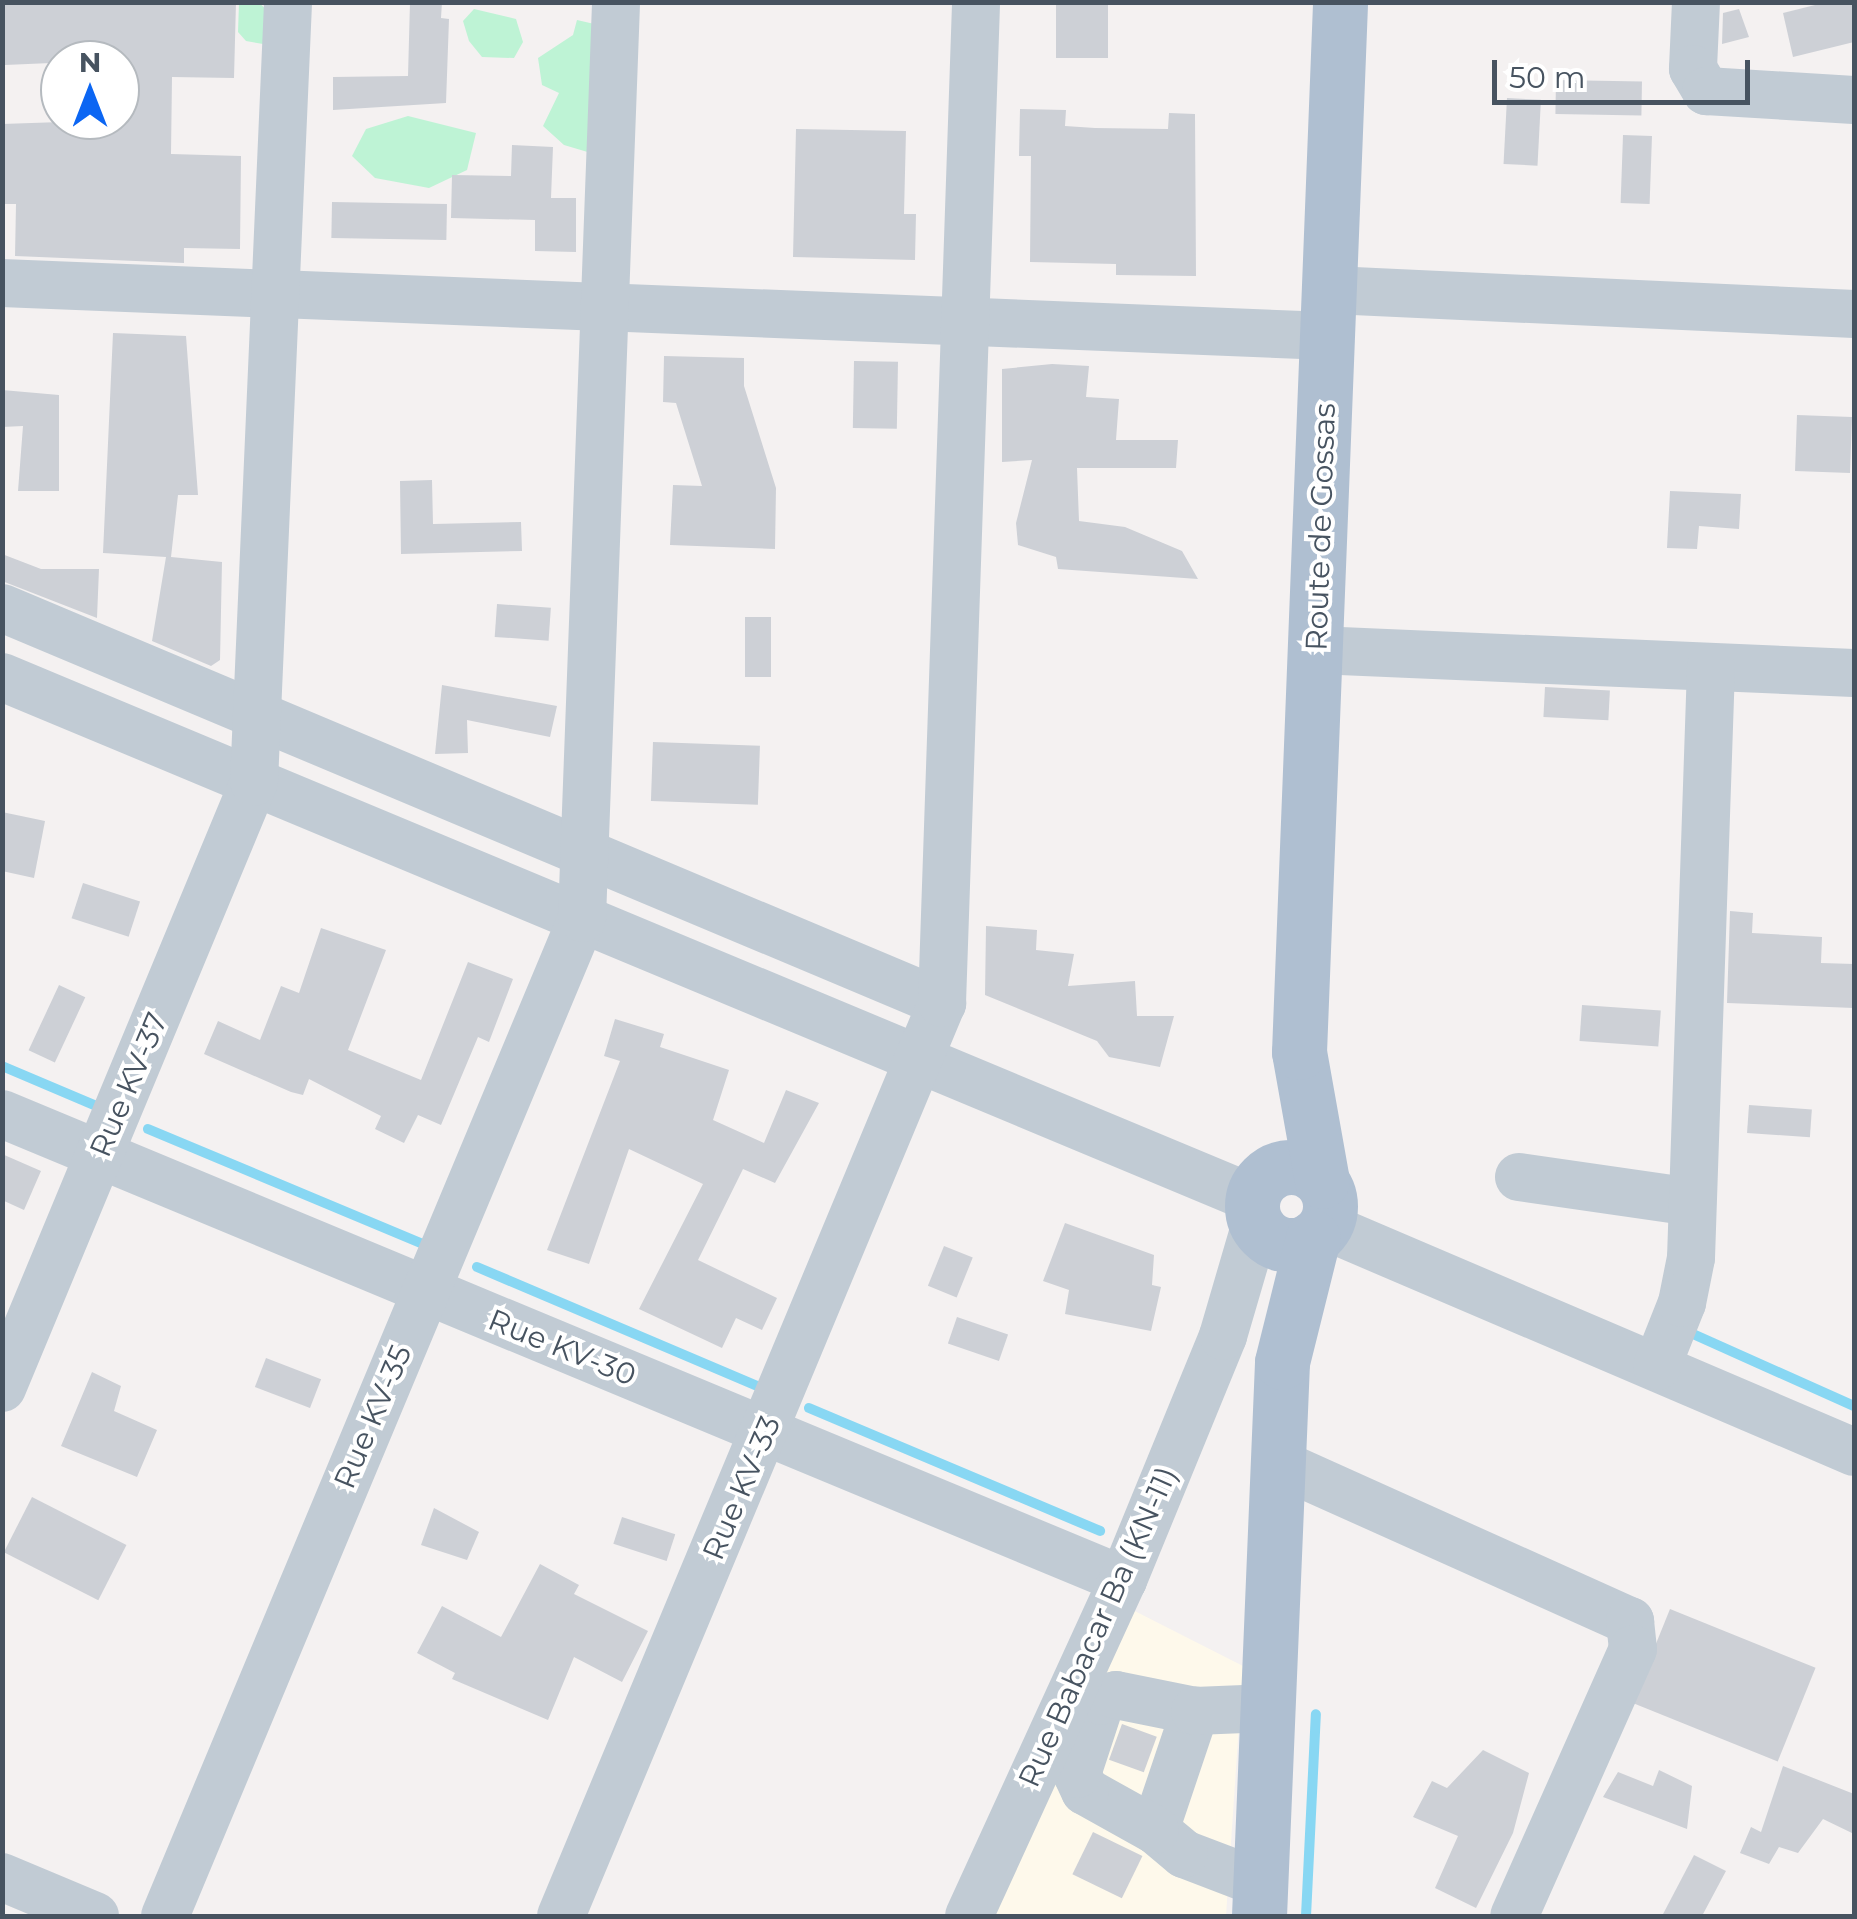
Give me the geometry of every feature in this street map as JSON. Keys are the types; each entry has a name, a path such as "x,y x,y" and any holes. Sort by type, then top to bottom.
{"main road":[{"name":"Route de Gossas","path":"1282,1362 1267,1289 1285,1211 1299,1052 1340,2"},
{"path":"1260,1900 1280,1464 1285,1211"}],"street":[{"name":"Rue KV-37","path":"2,1388 254,782 260,716 288,2"},
{"path":"582,918 616,2"},
{"name":"Rue KV-33","path":"562,1916 923,1060 942,1003 976,2"},
{"path":"1696,2 1694,69 1706,91 1854,100"},
{"path":"2,283 964,318 1330,313 1854,314"},
{"path":"2,608 942,1003"},
{"path":"1317,650 1854,673"},
{"path":"1657,1366 1686,1286 1711,667"},
{"path":"2,677 1657,1366 1854,1452"},
{"name":"Rue KV-35","path":"164,1916 582,918"},
{"name":"Rue KV-30","path":"2,1114 1123,1580"},
{"path":"1520,1177 1692,1202"},
{"path":"1224,1336 1285,1211"},
{"path":"1224,1336 1267,1289"},
{"name":"Rue Babacar Ba (KN-11)","path":"975,1915 1123,1580 1224,1336"},
{"path":"1280,1464 1630,1621 1633,1648 1514,1916"},
{"path":"1260,1900 1184,1854 1156,1830 1085,1791 1077,1774 1101,1701 1116,1695 1195,1712 1268,1708"},
{"path":"1156,1830 1195,1712"},
{"path":"2,1877 95,1916"}],"shaded area":[{"path":"1115,1601 1243,1666 1226,1916 991,1916"}],"green space":[{"path":"239,3 259,3 274,16 269,45 246,41 238,32"},
{"path":"474,9 516,19 523,42 514,58 482,57 469,41 463,21"},
{"path":"577,20 603,26 601,156 564,145 543,126 559,93 542,85 538,58 573,35"},
{"path":"408,116 476,133 467,170 429,188 375,178 352,156 366,129"}],"building":[{"path":"5,2 236,2 234,78 172,77 171,154 241,156 240,249 184,248 184,263 15,256 16,204 2,204 2,124 40,123 40,140 140,140 140,40 40,40 40,63 5,65"},
{"path":"410,2 442,2 441,18 449,19 446,103 333,110 333,77 408,76"},
{"path":"1056,2 1108,2 1108,58 1056,58"},
{"path":"1827,2 1854,2 1854,42 1793,57 1783,13"},
{"path":"1739,9 1749,37 1722,44 1723,13"},
{"path":"1556,80 1642,82 1641,115 1555,114"},
{"path":"1507,98 1541,100 1537,166 1504,164"},
{"path":"1020,109 1066,110 1065,126 1095,128 1168,129 1169,113 1195,114 1196,276 1116,275 1116,264 1030,262 1031,156 1019,156"},
{"path":"796,129 906,131 904,214 916,214 915,260 793,257"},
{"path":"1623,135 1652,136 1650,204 1621,203"},
{"path":"512,145 553,147 551,198 576,198 576,252 535,251 535,220 451,218 452,175 511,176"},
{"path":"332,202 447,204 446,240 331,238"},
{"path":"113,333 186,336 198,495 178,495 171,557 222,562 220,660 211,666 152,641 166,557 103,553"},
{"path":"664,356 744,358 744,386 776,488 775,549 670,545 673,485 702,486 676,403 663,402"},
{"path":"854,361 898,362 897,429 853,428"},
{"path":"1052,364 1089,366 1086,397 1119,399 1116,440 1178,440 1176,468 1077,468 1079,521 1125,527 1182,551 1198,579 1058,569 1056,557 1018,545 1016,523 1032,460 1002,462 1002,369"},
{"path":"2,390 59,395 59,491 18,491 23,426 2,427"},
{"path":"1797,415 1852,417 1850,473 1795,471"},
{"path":"432,480 433,524 521,522 522,551 401,554 400,481"},
{"path":"1670,491 1741,494 1739,529 1699,526 1697,549 1667,548"},
{"path":"2,554 41,569 99,569 97,618 2,581"},
{"path":"497,604 551,608 549,641 495,637"},
{"path":"745,617 771,617 771,677 745,677"},
{"path":"442,685 557,706 550,737 467,720 468,753 435,754"},
{"path":"1545,687 1610,690 1608,720 1543,717"},
{"path":"653,742 760,746 758,805 651,801"},
{"path":"2,812 45,821 34,878 2,871"},
{"path":"83,883 140,902 129,937 72,918"},
{"path":"1730,911 1753,913 1752,933 1822,937 1821,963 1854,964 1854,1008 1727,1003"},
{"path":"986,926 1037,930 1036,950 1074,954 1068,986 1135,981 1137,1016 1174,1016 1160,1067 1109,1057 1097,1041 985,995"},
{"path":"321,928 386,950 348,1050 421,1080 468,962 513,979 489,1042 478,1037 441,1125 418,1115 404,1143 375,1129 381,1116 309,1079 303,1095 204,1054 218,1021 260,1040 281,986 299,993"},
{"path":"59,985 85,997 55,1063 29,1050"},
{"path":"1582,1005 1661,1011 1658,1046 1579,1041"},
{"path":"615,1019 664,1034 660,1047 729,1070 713,1120 764,1143 786,1090 819,1103 775,1183 743,1169 698,1260 777,1298 762,1330 736,1318 722,1348 639,1309 703,1184 629,1149 589,1264 547,1250 620,1061 604,1056"},
{"path":"1749,1105 1812,1109 1810,1137 1747,1133"},
{"path":"2,1154 41,1171 24,1210 2,1200"},
{"path":"1065,1223 1154,1255 1152,1285 1161,1287 1151,1331 1065,1314 1069,1290 1043,1281"},
{"path":"944,1246 973,1258 957,1297 928,1286"},
{"path":"957,1317 1008,1335 999,1361 948,1343"},
{"path":"266,1358 321,1379 310,1408 255,1387"},
{"path":"92,1372 121,1386 114,1411 157,1430 137,1477 61,1446"},
{"path":"32,1497 126,1545 98,1600 4,1552"},
{"path":"434,1508 479,1532 467,1560 421,1545"},
{"path":"622,1517 675,1534 667,1561 613,1544"},
{"path":"540,1564 579,1585 574,1594 648,1631 622,1682 574,1657 548,1720 452,1679 455,1673 417,1653 442,1606 501,1637"},
{"path":"1670,1609 1816,1668 1778,1761 1632,1703"},
{"path":"1122,1724 1157,1737 1144,1772 1109,1760"},
{"path":"1483,1750 1529,1773 1513,1833 1476,1908 1435,1888 1458,1836 1413,1817 1432,1781 1447,1788"},
{"path":"1783,1766 1854,1794 1854,1834 1823,1819 1798,1853 1779,1847 1769,1864 1740,1853 1751,1827 1761,1832"},
{"path":"1659,1770 1692,1786 1687,1829 1603,1797 1618,1772 1653,1786"},
{"path":"1093,1832 1142,1856 1122,1898 1072,1874"},
{"path":"1694,1855 1726,1871 1702,1916 1662,1916"}],"waterway":[{"path":"2,1066 101,1108"},
{"path":"148,1129 433,1248"},
{"path":"477,1267 767,1390"},
{"path":"1693,1334 1854,1406"},
{"path":"809,1408 1100,1531"},
{"path":"1306,1916 1316,1714"}]}
